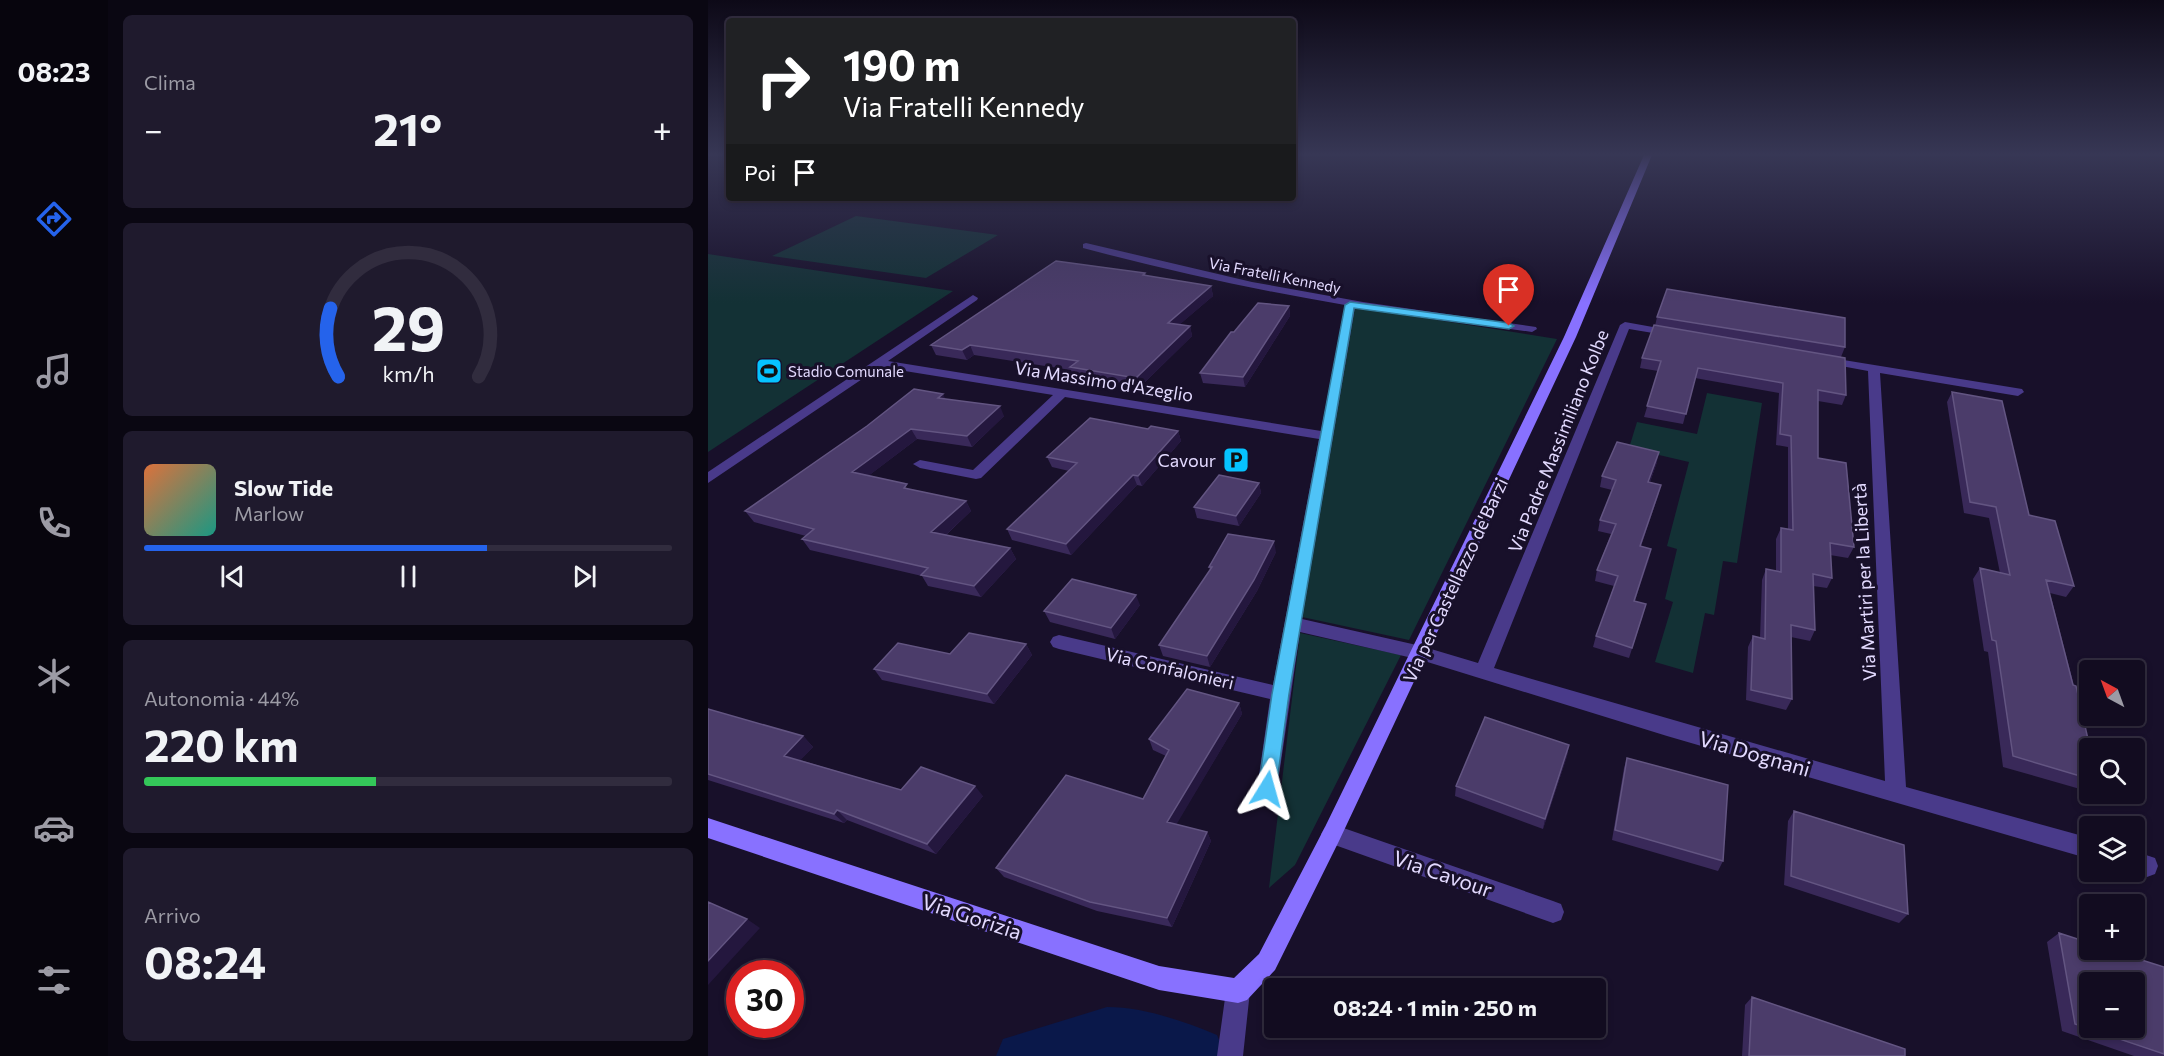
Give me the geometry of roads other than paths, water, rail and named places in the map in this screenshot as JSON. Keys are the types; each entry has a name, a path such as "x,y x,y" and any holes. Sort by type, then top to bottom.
{"street":[{"name":"Via per Castellazzo de'Barzi","path":"1238,991 1267,962 1332,834 1421,653 1597,280 1628,204"},
{"name":"Via Fratelli Kennedy","path":"1086,246 1161,268 1350,305 1532,329"},
{"path":"708,479 973,298"},
{"path":"1267,789 1280,694 1350,305"},
{"name":"Via Padre Massimiliano Kolbe","path":"1483,673 1625,325 1682,335"},
{"path":"1806,357 2019,392"},
{"name":"Via Massimo d'Azeglio","path":"876,363 1326,436"},
{"name":"Via Martiri per la Libertà","path":"1874,368 1896,794"},
{"path":"920,464 976,475 1064,393"},
{"path":"1293,624 1421,653"},
{"name":"Via Confalonieri","path":"1059,642 1280,694"},
{"name":"Via Dognani","path":"1421,653 2079,846"},
{"name":"Via Gorizia","path":"708,828 1160,978 1238,991"},
{"name":"Via Cavour","path":"1332,834 1553,912"},
{"path":"1230,1056 1238,991"}],"waterway":[{"path":"1020,1056 1107,1031 1129,1031 1200,1052"}],"place":[{"name":"Stadio Comunale","path":"769,371"},
{"name":"Cavour","path":"1236,460"}]}
